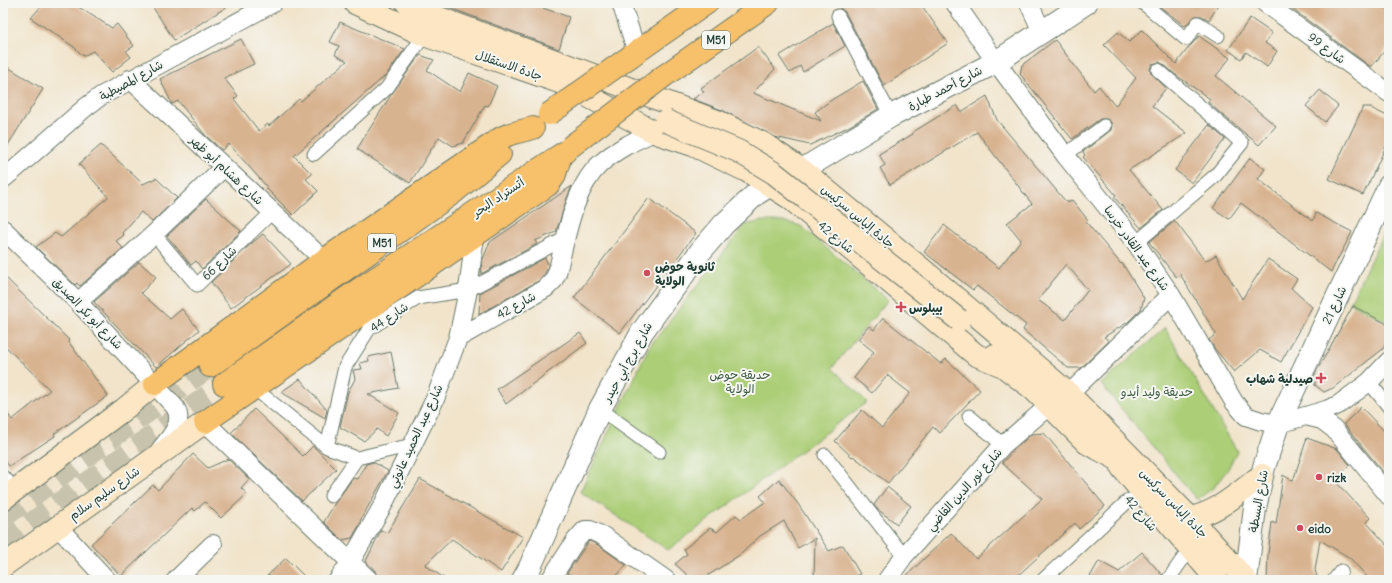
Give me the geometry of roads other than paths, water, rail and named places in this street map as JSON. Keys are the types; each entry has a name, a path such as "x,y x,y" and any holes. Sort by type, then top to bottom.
{"highway":[{"name":"M51","path":"210,366 453,193 549,114 707,3"},
{"name":"أتستراد البحر","path":"224,384 352,294 566,151 664,76 768,3"},
{"path":"162,392 324,260 501,138 533,128"},
{"path":"205,422 548,185 554,177 566,151"}],"main road":[{"name":"جادة الاستقلال","path":"355,3 424,36 593,93 667,120"},
{"name":"جادة الاستقلال","path":"407,3 437,17 612,83 667,120"},
{"path":"593,93 612,83"},
{"name":"شارع 42","path":"571,86 667,120 693,145 747,170 790,198 976,355 1011,359"},
{"name":"جادة إلياس سركيس","path":"667,120 717,121 764,144 802,170 924,271 1011,359 1033,389 1050,405 1093,435 1190,518 1246,580"},
{"name":"جادة إلياس سركيس","path":"667,120 738,151 774,173 982,338 1011,359 1069,394 1093,435 1118,462 1217,580"},
{"path":"6,490 123,410 162,392"},
{"name":"شارع سليم سلام","path":"3,566 57,526 205,422"},
{"name":"شارع 42","path":"1093,435 1129,500 1199,580"},
{"path":"1190,518 1207,514 1219,507 1262,475"}],"street":[{"name":"شارع المصيطبة","path":"3,179 86,107 101,96 273,3"},
{"path":"621,3 634,54"},
{"name":"شارع عبد القادر خرسا","path":"955,3 996,62 1065,155 1136,243 1171,295 1240,410 1246,416 1261,421 1278,424"},
{"path":"1029,3 1042,32"},
{"name":"شارع أحمد طبارة","path":"802,170 891,116 996,62 1086,3"},
{"path":"1143,3 1186,39 1198,22 1218,36"},
{"name":"شارع 99","path":"1265,3 1389,93"},
{"path":"838,16 891,116"},
{"path":"314,154 387,88 437,17"},
{"path":"1136,243 1216,175 1242,143 1158,70"},
{"name":"شارع هشام أبو ظهر","path":"130,79 324,260"},
{"name":"شارع 42","path":"458,338 546,288 554,281 558,273 566,238 580,193 585,184 598,166 623,147 667,120"},
{"path":"1065,155 1104,126"},
{"path":"78,302 154,234 224,167"},
{"name":"شارع برج أبي حيدر","path":"523,580 600,409 642,332 700,252 724,224 756,194 770,185 802,170"},
{"name":"شارع 21","path":"1278,424 1389,186"},
{"name":"شارع 66","path":"154,234 197,285 272,212"},
{"name":"شارع أبو بكر الصديق","path":"3,229 78,302 162,392 179,413 178,423 171,436 155,457"},
{"name":"شارع عبد الحميد عانوتي","path":"338,580 351,561 383,505 435,399 458,338 468,290 475,235"},
{"name":"شارع 44","path":"327,447 345,367 369,329 418,298 468,290 566,238"},
{"path":"1069,394 1171,295"},
{"path":"1278,424 1338,405 1369,382 1389,361"},
{"path":"1369,382 1389,407"},
{"path":"254,388 327,447 357,458 412,445"},
{"name":"شارع نور الدين القاضي","path":"886,580 904,556 1003,445 1050,405"},
{"path":"600,409 659,452"},
{"path":"969,416 1003,445"},
{"path":"1306,416 1322,420 1334,430 1389,496"},
{"path":"205,422 370,580"},
{"name":"شارع البسطة","path":"1246,580 1255,508 1268,450 1278,424"},
{"path":"825,455 904,556"},
{"path":"331,496 357,458"},
{"path":"1043,580 1129,500"},
{"path":"57,526 107,580"},
{"path":"550,580 576,540 585,530 590,530 603,536 666,580"},
{"path":"176,580 213,544"},
{"path":"1168,580 1182,560"}],"tunnel":[{"path":"3,517 210,366"},
{"path":"3,544 224,384"}],"place":[{"name":"ثانوية حوض الولاية","path":"647,273"},
{"name":"بيبلوس","path":"901,307"},
{"name":"صيدلية شهاب","path":"1321,378"},
{"name":"rizk","path":"1319,477"},
{"name":"eido","path":"1300,528"}],"park label":[{"name":"حديقة حوض الولاية","path":"740,381"},
{"name":"حديقة وليد أيدو","path":"1157,391"}]}
